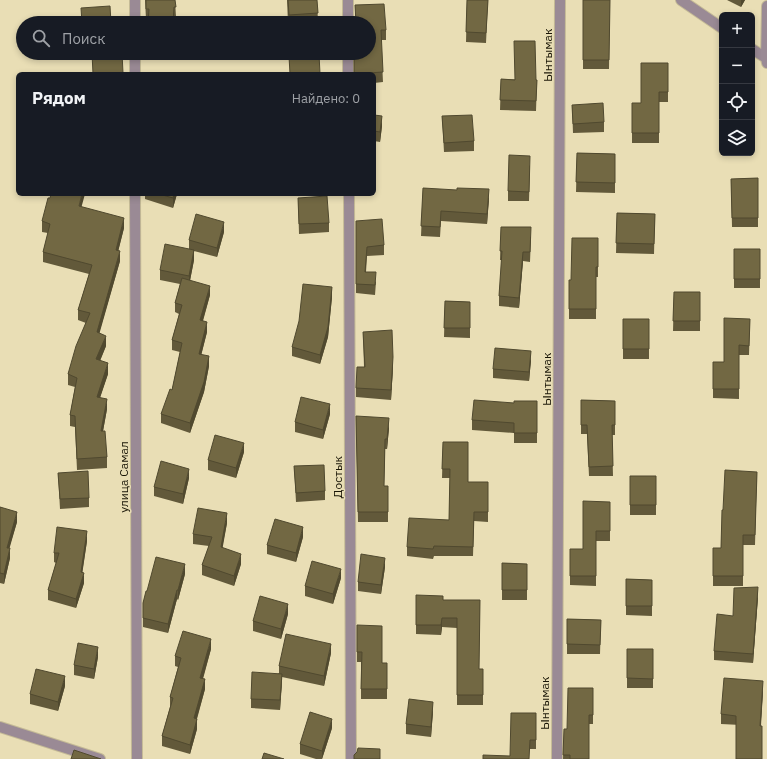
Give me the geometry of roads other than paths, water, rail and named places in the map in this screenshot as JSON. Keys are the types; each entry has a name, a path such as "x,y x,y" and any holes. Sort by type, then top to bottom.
{"street":[{"path":"135,0 135,16"},
{"path":"348,0 348,16"},
{"name":"Ынтымак","path":"557,759 560,0"},
{"path":"681,0 719,26"},
{"path":"766,60 767,6"},
{"path":"755,51 766,60"},
{"path":"135,60 135,72"},
{"path":"348,60 348,72"},
{"name":"улица Самал","path":"136,196 137,759"},
{"name":"Достык","path":"349,196 351,759"},
{"path":"0,726 100,759"}]}
